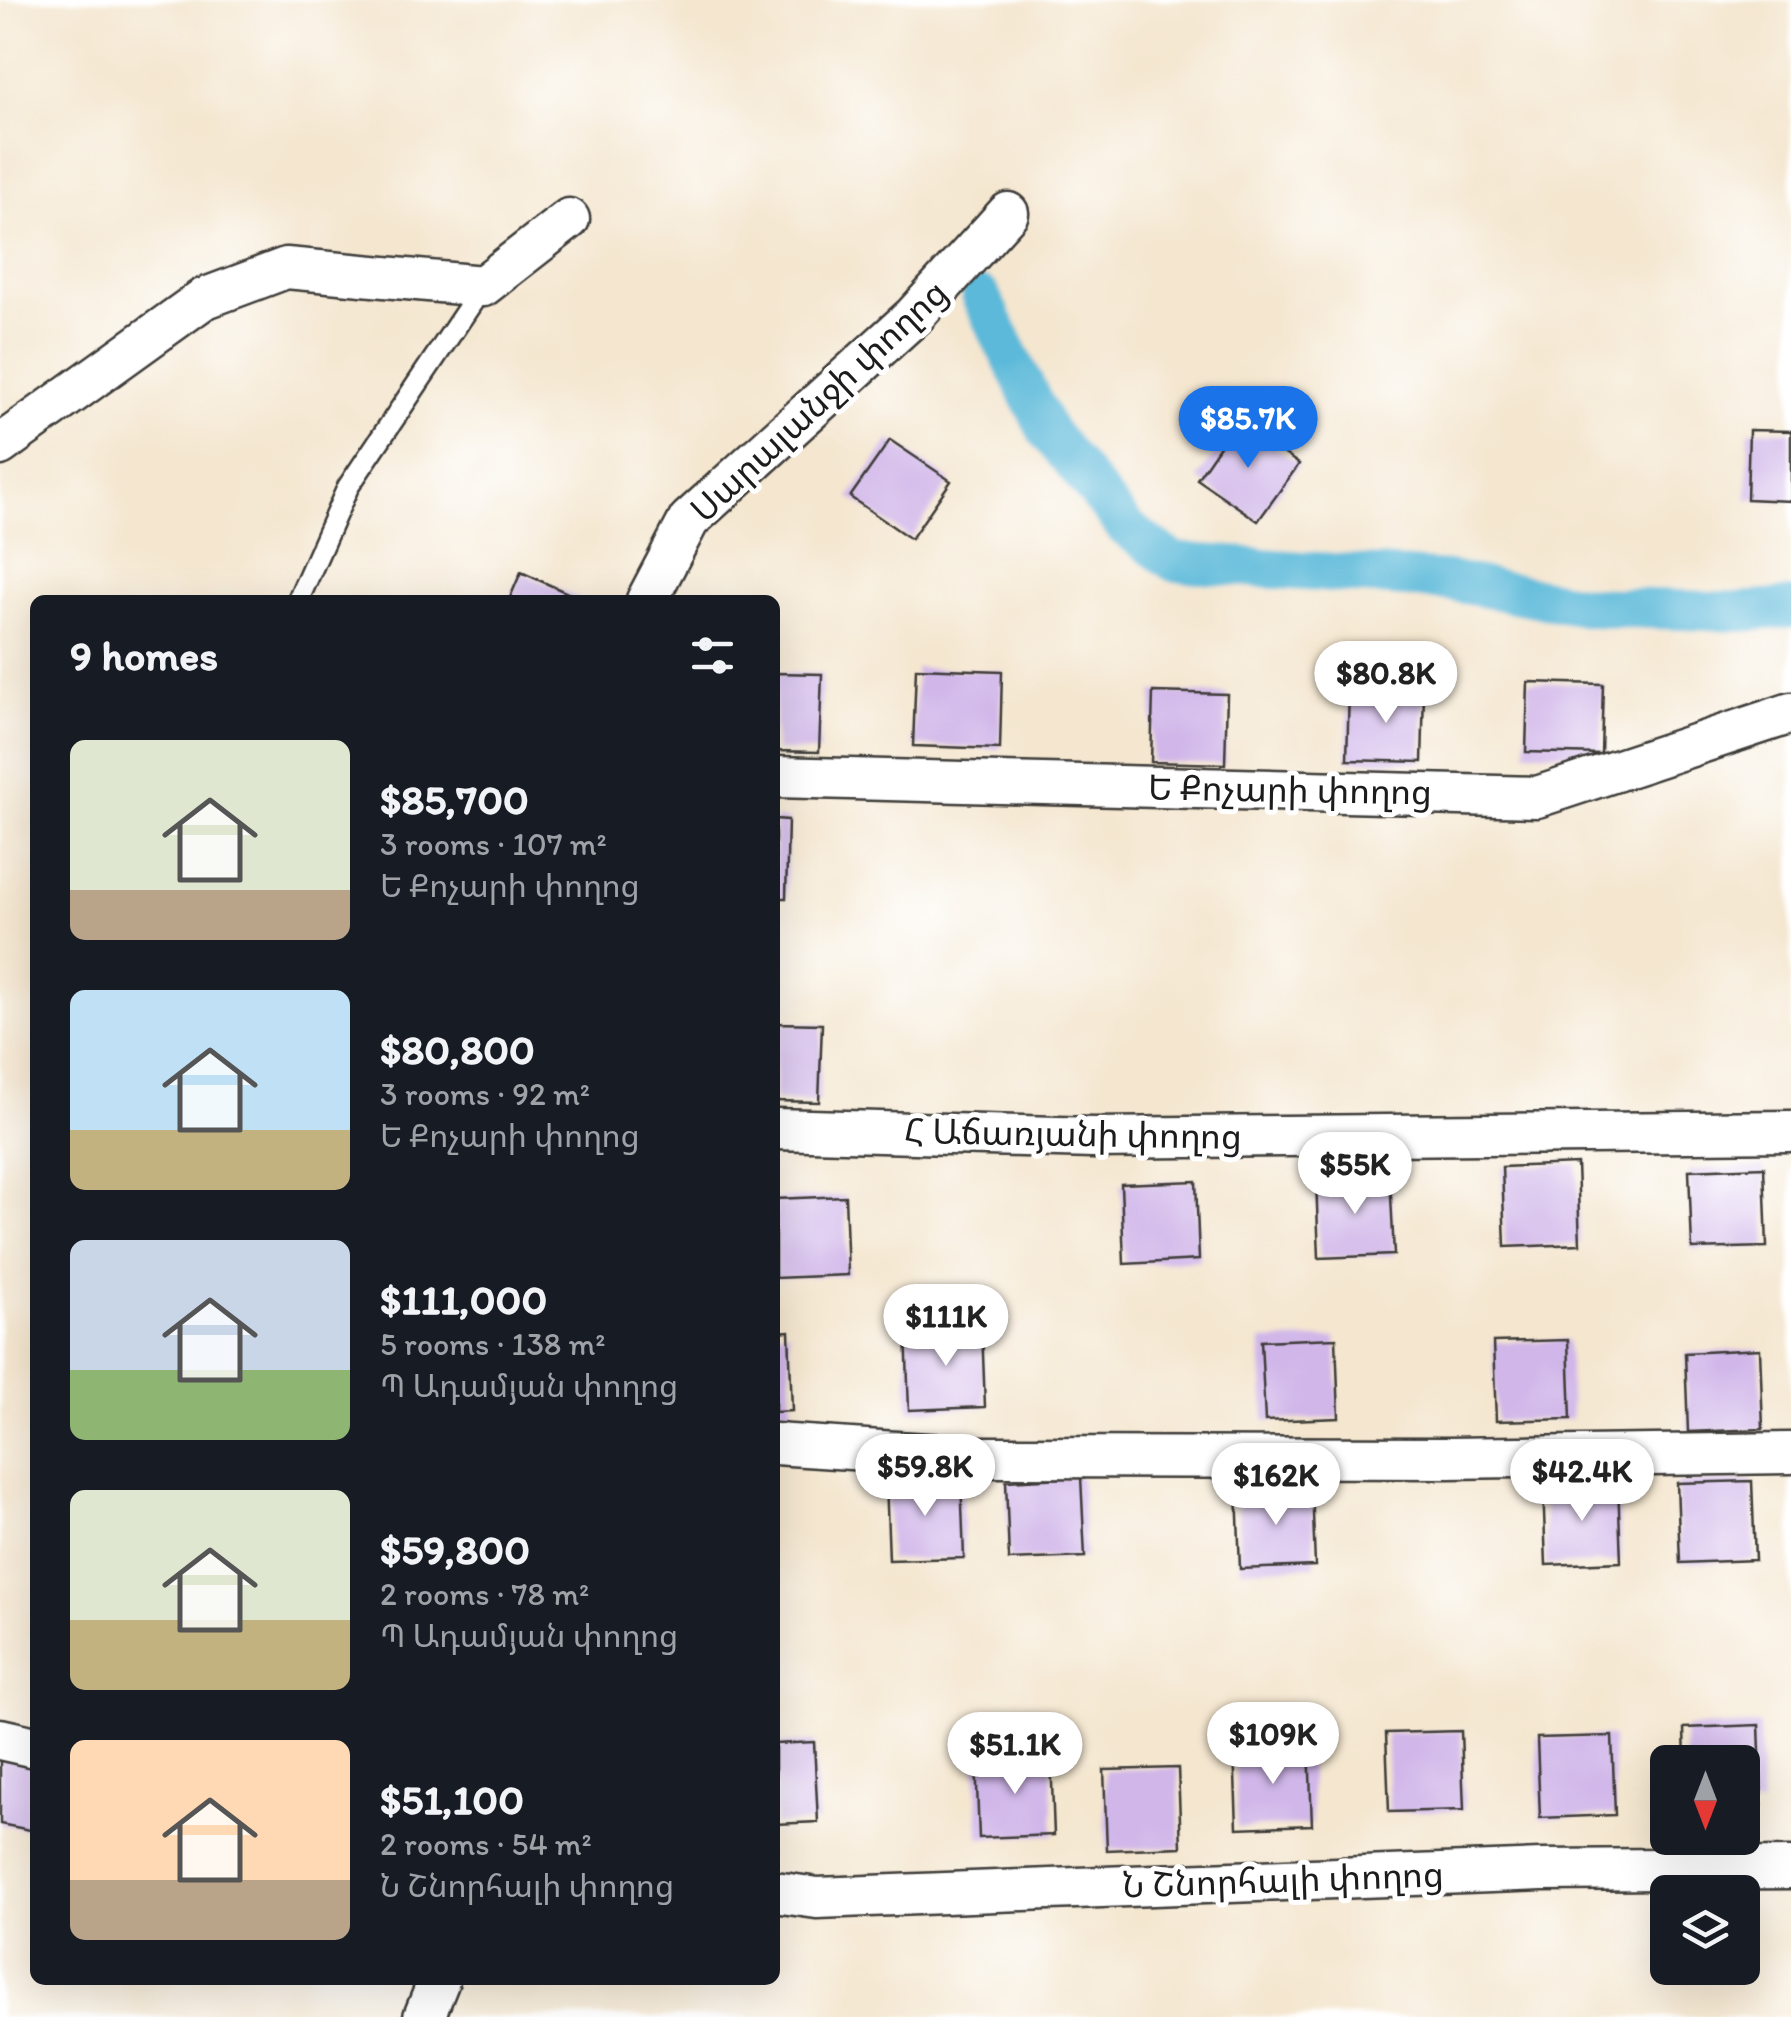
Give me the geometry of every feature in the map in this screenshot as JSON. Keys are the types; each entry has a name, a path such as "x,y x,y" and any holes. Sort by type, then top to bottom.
{"street":[{"name":"Սարալանջի փողոց","path":"650,595 689,520 914,316 1008,213"},
{"path":"0,445 203,299 286,268 483,286 569,220"},
{"name":"Ե Քոչարի փողոց","path":"780,777 1537,797 1791,713"},
{"name":"Հ Աճառյանի փողոց","path":"780,1129 1093,1138 1791,1131"},
{"path":"780,1444 972,1456 1447,1458 1791,1453"},
{"path":"0,1739 30,1746"},
{"name":"Ն Շնորհալի փողոց","path":"780,1893 817,1898 1542,1870 1791,1868"},
{"path":"424,2017 437,1985"}],"lane":[{"path":"300,595 348,487 483,286"}],"building":[{"path":"1237,421 1299,464 1258,521 1197,479"},
{"path":"1749,430 1791,431 1791,501 1747,499"},
{"path":"890,440 951,481 911,539 850,497"},
{"path":"521,572 572,595 511,595"},
{"path":"916,668 1002,671 1000,749 913,746"},
{"path":"780,673 822,674 819,752 780,751"},
{"path":"1528,682 1603,684 1601,754 1526,752"},
{"path":"1349,690 1424,692 1422,762 1347,760"},
{"path":"1153,692 1227,694 1225,764 1151,762"},
{"path":"780,819 788,820 786,898 780,898"},
{"path":"780,1023 822,1024 819,1102 780,1101"},
{"path":"1577,1164 1580,1244 1505,1247 1502,1167"},
{"path":"1764,1167 1767,1247 1692,1249 1689,1170"},
{"path":"1390,1176 1394,1255 1319,1258 1316,1179"},
{"path":"1196,1181 1199,1260 1124,1264 1121,1184"},
{"path":"845,1196 848,1275 780,1278 780,1199"},
{"path":"982,1328 985,1407 909,1410 906,1331"},
{"path":"789,1331 792,1411 780,1412 780,1332"},
{"path":"1336,1338 1339,1418 1265,1421 1261,1341"},
{"path":"1568,1340 1571,1419 1496,1421 1493,1342"},
{"path":"1760,1349 1763,1429 1688,1432 1685,1353"},
{"path":"1081,1477 1085,1557 1009,1560 1006,1481"},
{"path":"961,1478 964,1558 889,1560 886,1481"},
{"path":"1752,1481 1755,1560 1680,1563 1677,1483"},
{"path":"1618,1483 1621,1562 1546,1565 1543,1486"},
{"path":"1312,1487 1315,1566 1240,1569 1237,1490"},
{"path":"1759,1725 1760,1745 1684,1745 1684,1728"},
{"path":"1461,1731 1464,1810 1389,1812 1386,1733"},
{"path":"1612,1736 1615,1815 1540,1818 1537,1738"},
{"path":"814,1742 818,1822 780,1824 780,1744"},
{"path":"1309,1746 1312,1825 1237,1828 1234,1748"},
{"path":"1051,1756 1054,1835 979,1838 976,1759"},
{"path":"0,1758 30,1764 30,1830 0,1824"},
{"path":"1178,1768 1181,1847 1107,1850 1104,1770"}],"waterway":[{"path":"981,297 1047,431 1125,527 1174,562 1449,581 1589,607 1741,612 1791,608"}]}
